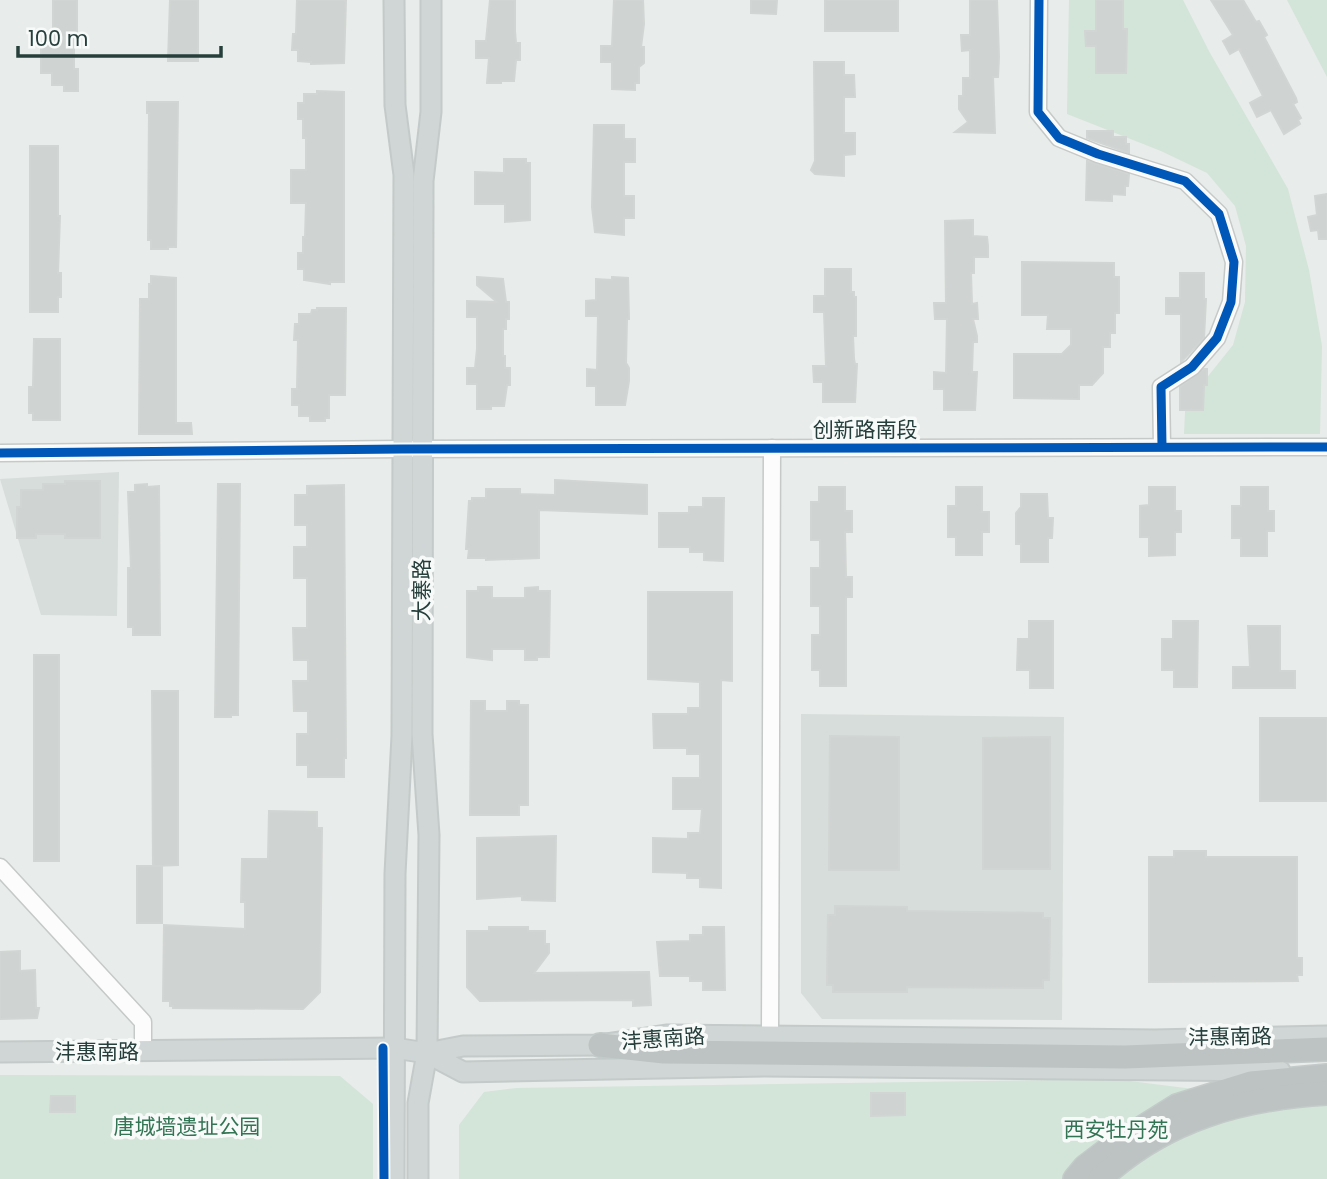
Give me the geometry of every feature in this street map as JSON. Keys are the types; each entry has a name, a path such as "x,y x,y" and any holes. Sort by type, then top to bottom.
{"highway":[{"path":"600,1045 664,1052 770,1045 1125,1057 1327,1049"},
{"path":"1074,1179 1121,1140 1177,1107 1251,1083 1327,1074"},
{"path":"1100,1179 1145,1145 1199,1117 1260,1099 1327,1093"}],"main road":[{"name":"大寨路","path":"394,0 395,105 404,175 402,736 395,874 394,1179"},
{"name":"大寨路","path":"418,1179 418,1103 427,1053 429,835 422,734 423,181 430,112 431,0"},
{"name":"沣惠南路","path":"770,1045 1327,1036"},
{"name":"沣惠南路","path":"0,1052 394,1048 427,1053 463,1046 600,1045"},
{"path":"427,1053 463,1072 780,1066 1327,1074"}],"street":[{"path":"1039,0 1038,112 1059,138 1098,154 1185,181 1219,214 1234,262 1231,302 1217,338 1192,367 1161,387 1162,446"},
{"name":"创新路南段","path":"0,453 402,449 1327,447"},
{"path":"770,1045 772,448"},
{"path":"0,867 143,1022 143,1052"}],"shaded area":[{"path":"119,472 117,616 41,615 0,479"},
{"path":"801,714 1064,717 1062,1020 822,1019 801,993"}],"green space":[{"path":"1069,0 1183,0 1210,53 1288,189 1309,270 1322,346 1320,434 1184,434 1186,391 1205,380 1233,345 1245,302 1246,246 1235,206 1207,173 1161,151 1067,114"},
{"path":"1287,0 1327,0 1327,77"},
{"name":"唐城墙遗址公园","path":"0,1075 340,1076 373,1104 373,1179 0,1179"},
{"name":"西安牡丹苑","path":"1114,1079 1327,1106 1327,1179 459,1179 459,1125 484,1092 517,1088"}],"building":[{"path":"53,0 77,0 74,69 78,69 78,91 64,91 64,85 52,85 52,73 41,73 41,42 53,42"},
{"path":"170,0 198,0 198,61 168,61"},
{"path":"297,0 346,0 344,63 311,64 298,61 298,50 292,50 293,34 296,34"},
{"path":"490,0 515,0 516,43 520,43 520,60 516,60 514,81 487,83 489,58 476,58 476,41 486,41"},
{"path":"614,0 643,0 641,47 644,47 644,63 639,67 639,83 635,83 635,90 612,89 612,62 601,62 601,46 612,46"},
{"path":"751,0 777,0 776,14 751,13"},
{"path":"825,0 898,0 898,31 825,31"},
{"path":"970,0 997,0 999,57 998,77 993,77 995,133 955,132 968,122 959,109 959,96 963,96 963,78 970,78 970,50 962,51 961,35 970,35"},
{"path":"1096,0 1123,0 1123,29 1127,29 1126,73 1096,73 1096,46 1086,46 1085,31 1096,31"},
{"path":"1211,0 1243,0 1256,22 1259,21 1267,35 1264,37 1296,98 1297,102 1293,104 1301,118 1298,120 1300,124 1284,134 1271,110 1257,117 1250,103 1263,96 1239,49 1230,54 1223,41 1233,35"},
{"path":"814,62 844,62 844,75 854,75 855,97 844,97 844,133 855,133 855,154 844,155 844,176 815,174 811,170 815,161"},
{"path":"317,91 344,92 344,282 330,284 304,280 304,269 298,269 298,253 303,253 305,237 306,203 291,203 291,170 306,170 306,138 303,138 303,119 298,119 298,103 304,103 304,94 317,94"},
{"path":"147,102 178,102 176,247 168,249 151,249 151,240 148,240"},
{"path":"594,125 624,125 624,139 635,139 635,162 624,162 624,196 634,196 634,218 624,218 624,235 595,232 592,207"},
{"path":"1087,131 1113,131 1113,137 1126,137 1129,153 1087,138"},
{"path":"30,146 58,146 58,273 61,273 61,297 58,297 58,312 30,312"},
{"path":"504,159 526,159 526,163 530,163 530,220 505,222 505,204 475,204 475,172 504,173"},
{"path":"1087,161 1129,174 1125,195 1112,194 1112,201 1086,200"},
{"path":"1327,194 1327,239 1319,239 1318,230 1311,231 1308,217 1317,215 1315,196"},
{"path":"973,220 973,236 987,237 988,246 988,257 974,257 974,273 971,273 972,304 977,303 978,319 973,319 977,336 977,342 973,342 972,372 977,372 975,410 944,410 944,389 934,389 934,372 946,373 947,319 935,319 934,303 946,303 945,221"},
{"path":"1022,262 1114,263 1114,277 1119,277 1119,313 1115,313 1115,333 1110,333 1110,347 1103,347 1103,373 1092,385 1079,385 1079,399 1014,398 1014,354 1062,354 1071,345 1071,329 1047,329 1048,315 1022,315"},
{"path":"825,269 851,269 851,292 854,292 856,297 856,336 853,336 854,359 857,364 855,402 823,402 823,382 814,382 813,366 826,366 824,312 814,312 814,296 825,296"},
{"path":"1180,273 1204,273 1206,299 1204,338 1181,362 1181,314 1166,314 1166,298 1180,298"},
{"path":"151,276 176,278 176,423 191,423 192,434 139,434 140,299 149,299"},
{"path":"477,277 503,279 506,302 509,302 509,319 506,319 506,329 503,329 503,356 505,368 510,368 510,385 507,385 504,406 491,406 491,409 477,409 477,384 467,384 467,368 475,368 477,317 467,317 467,301 497,302 477,285"},
{"path":"612,277 628,278 626,363 629,368 629,381 625,405 596,405 596,386 587,386 587,369 597,370 598,316 586,316 586,301 596,300 596,279 612,280"},
{"path":"346,308 345,395 329,395 329,418 325,418 325,421 310,421 310,416 299,416 299,405 292,405 292,389 297,389 298,340 294,340 295,324 299,324 299,314 311,314 312,310"},
{"path":"34,339 60,339 60,420 33,420 33,413 29,413 29,387 33,387"},
{"path":"1207,369 1207,385 1204,385 1203,410 1180,410 1180,387"},
{"path":"555,480 647,485 647,514 539,510 539,558 468,558 469,549 466,549 469,501 472,501 472,498 486,498 486,489 520,489 520,494 555,495"},
{"path":"65,481 100,481 100,538 65,538 65,534 36,534 36,538 17,538 17,507 21,507 21,490 43,490 43,484 65,484"},
{"path":"147,484 147,487 159,486 160,635 133,635 133,627 128,627 128,568 131,568 128,492 135,492 135,485"},
{"path":"218,484 240,484 238,715 231,717 215,717"},
{"path":"344,485 344,777 308,777 308,765 297,765 297,734 308,734 308,711 294,711 293,681 308,681 308,660 294,660 293,628 307,628 307,578 294,578 294,547 307,547 307,525 295,525 295,495 307,495 307,486"},
{"path":"819,487 845,487 845,511 852,511 852,532 845,532 846,577 852,577 852,597 846,597 846,686 820,686 820,670 812,670 812,635 820,635 820,606 811,606 811,568 820,568 820,540 811,540 811,502 819,502"},
{"path":"956,487 982,487 982,512 989,512 989,532 982,532 982,555 956,555 956,537 948,537 948,506 956,506"},
{"path":"1149,487 1175,487 1175,511 1181,511 1181,532 1175,532 1175,555 1149,556 1149,537 1140,537 1140,506 1149,505"},
{"path":"1241,487 1268,487 1268,511 1274,511 1274,531 1267,531 1267,556 1241,556 1241,538 1232,538 1232,506 1241,506"},
{"path":"1021,494 1047,494 1048,518 1053,518 1052,538 1048,538 1048,562 1021,562 1021,544 1016,544 1016,513 1021,507"},
{"path":"703,498 724,498 723,561 704,560 704,552 690,552 690,547 659,547 659,513 689,513 689,507 703,507"},
{"path":"478,587 492,587 492,598 525,598 525,588 538,587 538,591 550,591 549,657 525,660 525,649 492,649 492,660 467,657 467,591 478,591"},
{"path":"648,592 732,592 732,681 721,680 721,888 700,887 700,878 687,878 687,873 653,872 653,838 688,839 688,833 700,833 702,809 673,809 673,778 700,778 700,754 687,754 687,748 654,748 653,714 688,714 688,708 700,708 700,682 648,679"},
{"path":"1029,621 1053,621 1053,688 1030,688 1030,670 1017,670 1018,639 1029,639"},
{"path":"1173,621 1198,621 1197,687 1174,687 1174,670 1162,670 1162,639 1173,639"},
{"path":"1248,626 1280,626 1280,671 1295,671 1295,688 1233,688 1233,667 1250,667"},
{"path":"34,655 59,655 59,861 34,861"},
{"path":"152,691 178,691 178,865 153,866"},
{"path":"471,701 485,701 485,711 507,711 507,701 519,701 519,705 528,705 528,805 519,805 519,815 470,815"},
{"path":"1260,718 1327,718 1327,801 1260,801"},
{"path":"830,736 899,737 899,870 829,870"},
{"path":"1050,737 1050,869 983,869 983,738"},
{"path":"269,811 317,812 317,828 322,828 320,992 303,1009 173,1008 170,1001 163,1001 164,925 245,929 245,902 241,902 242,859 268,859"},
{"path":"556,836 555,901 522,900 522,896 477,899 477,838"},
{"path":"1174,851 1206,851 1206,857 1297,857 1297,958 1302,958 1302,975 1297,975 1298,981 1149,982 1149,857 1174,857"},
{"path":"137,866 162,866 162,923 137,923"},
{"path":"835,906 907,907 907,911 1043,913 1043,918 1050,918 1049,980 1043,980 1043,988 907,987 907,992 833,992 833,985 827,985 828,915 835,915"},
{"path":"489,927 528,927 528,931 545,931 545,944 549,944 549,953 534,973 649,972 651,1005 633,1006 633,1000 480,1001 467,987 467,931 489,931"},
{"path":"703,927 724,927 725,990 703,990 703,981 690,981 690,976 660,976 657,942 690,941 690,935 703,935"},
{"path":"20,951 20,971 35,970 36,1008 39,1008 37,1018 0,1019 0,952"},
{"path":"871,1093 905,1093 905,1115 871,1116"},
{"path":"51,1096 75,1096 75,1112 50,1112"}],"cycle path":[{"path":"1039,0 1038,112 1059,138 1098,154 1185,181 1219,214 1234,262 1231,302 1217,338 1192,367 1161,387 1162,446"},
{"path":"0,453 402,449 1327,447"},
{"path":"383,1048 384,1179"}]}
